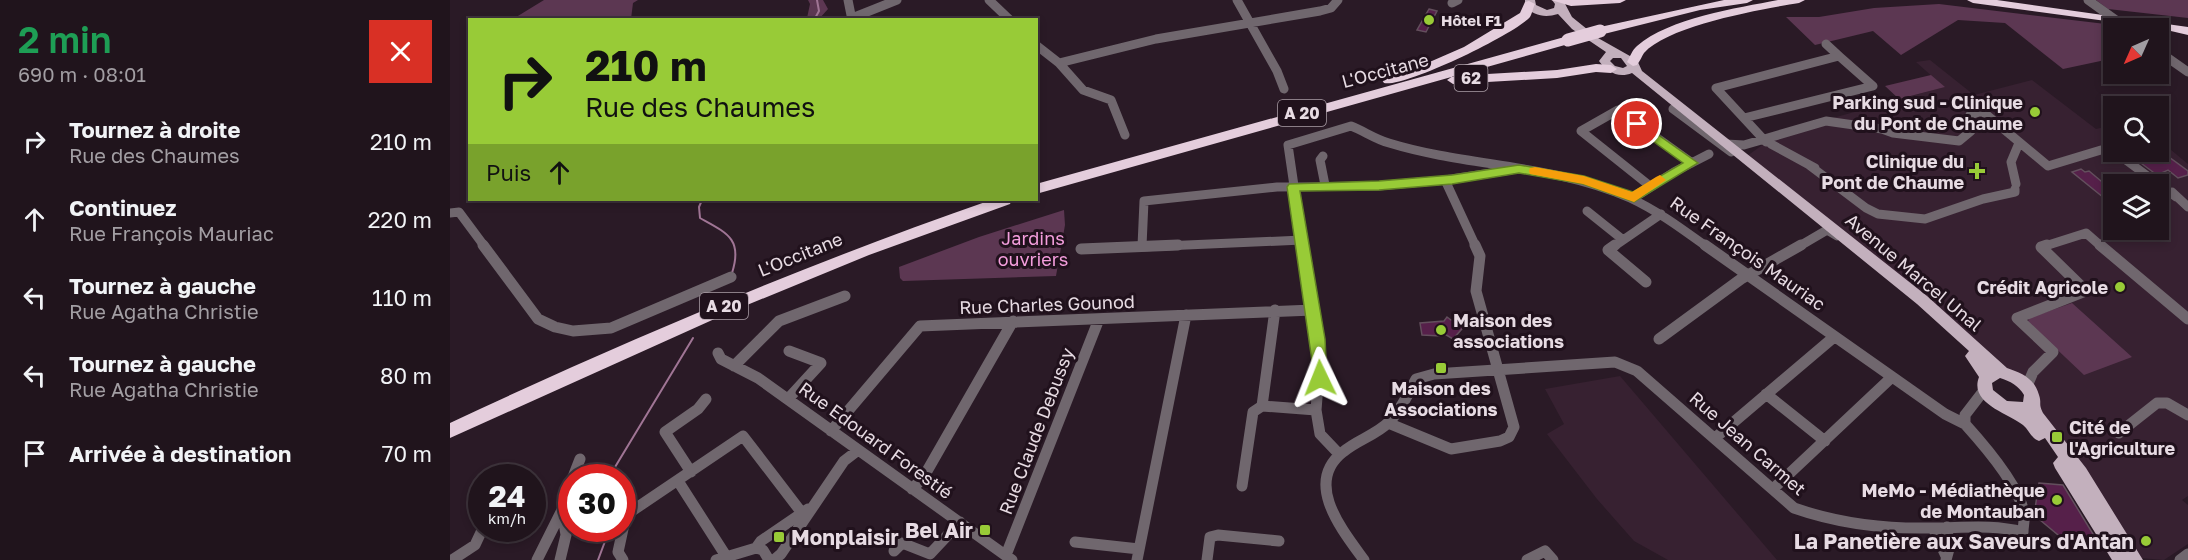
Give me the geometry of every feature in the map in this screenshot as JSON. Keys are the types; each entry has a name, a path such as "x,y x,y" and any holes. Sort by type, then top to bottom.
{"highway":[{"path":"1558,2 1620,0"},
{"name":"L'Occitane","path":"1038,181 1137,151 1708,0"},
{"name":"L'Occitane","path":"1597,29 1700,7 1747,0"},
{"path":"1621,66 1641,48 1672,32 1734,12 1799,0"},
{"path":"1973,0 2188,31"},
{"path":"2013,0 2188,26"},
{"name":"62","path":"1373,90 1468,50 1526,15 1529,1"},
{"name":"62","path":"1373,90 1464,78 1557,74 1621,66"},
{"name":"L'Occitane","path":"1038,188 1373,90"},
{"name":"L'Occitane","path":"450,421 587,356 744,288 838,251 979,201"},
{"name":"L'Occitane","path":"450,431 611,355 748,296 874,246 1002,201"}],"main road":[{"path":"1529,1 1537,12 1560,18 1621,66 1628,57 1605,47 1566,18 1558,2"},
{"path":"1547,14 1556,12 1558,2"},
{"name":"Avenue Marcel Unal","path":"1621,66 1630,76 1918,307 1975,359 1986,383"},
{"name":"Avenue Marcel Unal","path":"1621,66 1638,74 1740,153 1894,278 2007,374"},
{"path":"2121,560 2082,496 2032,423 2015,410 1998,403 1986,383 1995,372 2030,379 2031,405 2038,418 2080,473 2135,560"},
{"path":"2015,410 2024,410 2031,405"}],"street":[{"path":"848,0 852,18"},
{"path":"854,18 897,0"},
{"path":"989,0 1008,18"},
{"path":"1237,0 1284,89"},
{"path":"1059,63 1156,39 1320,11 1330,8 1338,0"},
{"path":"2088,0 2113,18"},
{"path":"1744,118 1873,86 1826,44"},
{"path":"1038,47 1048,57 1059,63 1083,90 1111,100 1125,135"},
{"path":"1839,56 1716,88 1744,118 1770,139 1871,212 1924,219 1983,199 1993,199 2015,192 2011,162 2019,142"},
{"path":"2169,59 2188,72"},
{"path":"1673,109 1727,150 1740,153 1770,139"},
{"path":"1650,186 1581,131 1618,111 1692,163"},
{"path":"1726,144 1739,146 1770,139 1826,121 1882,129 1893,133 1959,141 1971,131 1968,121 1970,115 1982,111 2048,166 2103,150"},
{"name":"Rue François Mauriac","path":"1293,187 1288,145 1351,126 1388,142 1584,180 1634,198 1661,214 1945,414 1965,420"},
{"path":"1634,198 1650,186 1709,154"},
{"path":"1323,156 1320,160 1324,185"},
{"path":"2129,162 2188,207"},
{"path":"1142,246 1144,201 1277,187 1379,186 1445,180 1519,169"},
{"path":"1364,560 1335,517 1325,494 1330,465 1339,454 1388,423 1451,449 1500,441 1509,437 1513,430 1512,419 1476,291 1480,256 1445,180"},
{"path":"1293,187 1320,359 1316,410 1320,434 1339,454"},
{"path":"1587,211 1622,239"},
{"path":"450,213 459,212 538,320 569,330 591,332 611,328 731,277"},
{"path":"1646,282 1608,250 1661,214"},
{"path":"1659,339 1748,275 1824,231 1832,232 1894,278"},
{"path":"2030,379 2053,352 2017,318 2086,291 2041,247 2086,233 2188,319"},
{"path":"1081,249 1302,240"},
{"path":"735,366 779,321 845,296"},
{"name":"Rue Charles Gounod","path":"831,431 920,326 1313,309"},
{"path":"1262,406 1275,310"},
{"path":"1075,542 1138,554 1186,315"},
{"name":"Rue Claude Debussy","path":"1009,558 1099,319"},
{"path":"912,489 923,478 1013,321"},
{"path":"1715,438 1834,337"},
{"path":"788,399 821,363 789,351"},
{"name":"Rue Edouard Forestié","path":"718,353 721,359 758,378 1009,558"},
{"name":"Rue Jean Carmet","path":"1388,423 1402,405 1416,379 1434,374 1615,362 1637,371 1794,508 1813,516 1934,528 2000,525 2023,532 2024,511 2001,471 1965,420"},
{"path":"1773,489 1892,377"},
{"path":"1965,420 1986,383"},
{"path":"1766,394 1825,441"},
{"path":"691,472 665,432 698,409 705,399"},
{"path":"1974,404 1981,401 1998,403"},
{"path":"2119,433 2157,404 2167,403 2188,415"},
{"path":"1242,486 1253,412 1262,406 1316,410"},
{"path":"623,560 618,552 626,515 743,436 802,513"},
{"path":"774,560 781,554 844,461 857,451"},
{"path":"578,464 580,459"},
{"path":"678,481 727,559 752,549 817,501"},
{"path":"2082,496 2097,512 2128,560"},
{"path":"537,560 558,518"},
{"path":"894,551 902,543 930,554 960,522"},
{"path":"1946,558 1949,549 1947,527"},
{"path":"1934,528 1946,558"},
{"path":"1207,560 1210,537 1218,535 1279,541"},
{"path":"452,560 477,542"},
{"path":"560,560 564,542"},
{"path":"752,549 763,550 769,560"},
{"path":"2180,560 2188,554"},
{"path":"1527,560 1549,555"}],"shaded area":[{"path":"1930,60 1974,95 2032,80 2096,129 2103,127 2103,162 2169,162 2169,148 2188,164 2188,496 2182,500 2188,505 2188,544 2164,560 2140,558 2043,414 1986,355 1747,156 1779,133 1944,87 1916,62"},
{"path":"1620,376 1777,560 1668,560 1634,541 1597,499 1547,434 1564,424 1545,389"}],"green space":[{"path":"544,0 638,0 633,3 631,18 515,18"},
{"path":"808,0 823,0 828,9 820,18 807,18 810,4"},
{"path":"2096,0 2188,0 2188,18 2108,9"},
{"path":"1939,4 2103,24 2103,60 2063,69 2005,23 1958,20 1901,55 1873,31 1815,45 1786,17 1819,17 1874,8"},
{"path":"1931,75 1945,87 1899,99 1885,86"},
{"name":"Jardins ouvriers","path":"1064,210 1065,225 1056,276 903,281 900,278 899,267 979,237"},
{"path":"2072,303 2132,357 2084,375 2028,322 2029,318"}],"building":[{"name":"Hôtel F1","path":"1429,9 1437,11 1426,32 1417,30"},
{"path":"2169,157 2188,171 2188,175 2178,178 2168,170 2156,174 2139,162 2169,162"},
{"path":"2081,169 2085,172 2089,171 2103,180 2103,197 2072,172"},
{"name":"Maison des associations","path":"1447,317 1451,320 1464,319 1468,322 1453,339 1443,333 1441,336 1422,335 1420,323 1444,321"},
{"name":"MeMo - Médiathèque de Montauban","path":"2039,483 2063,485 2093,534 2094,542 2063,539 2034,515"}],"waterway":[{"path":"815,18 819,11 817,0"},
{"path":"702,201 699,207 700,218 725,233 734,245 735,261 732,273"},
{"path":"617,464 693,338"},
{"path":"598,560 605,542"}],"slow traffic":[{"path":"1535,171 1584,180 1634,198 1660,180"}],"place":[{"name":"Hôtel F1","path":"1429,20"},
{"name":"Parking sud - Clinique du Pont de Chaume","path":"2035,112"},
{"name":"Clinique du Pont de Chaume","path":"1977,171"},
{"name":"Crédit Agricole","path":"2120,287"},
{"name":"Maison des associations","path":"1441,330"},
{"name":"Maison des Associations","path":"1441,368"},
{"name":"Cité de l'Agriculture","path":"2057,437"},
{"name":"MeMo - Médiathèque de Montauban","path":"2057,500"},
{"name":"Bel Air","path":"985,530"},
{"name":"Monplaisir","path":"779,537"},
{"name":"La Panetière aux Saveurs d'Antan","path":"2146,541"}],"route":[{"path":"1320,378 1320,359 1293,187 1305,185 1379,186 1452,179 1519,169 1584,180 1634,198 1650,186 1692,163 1637,124"}]}
